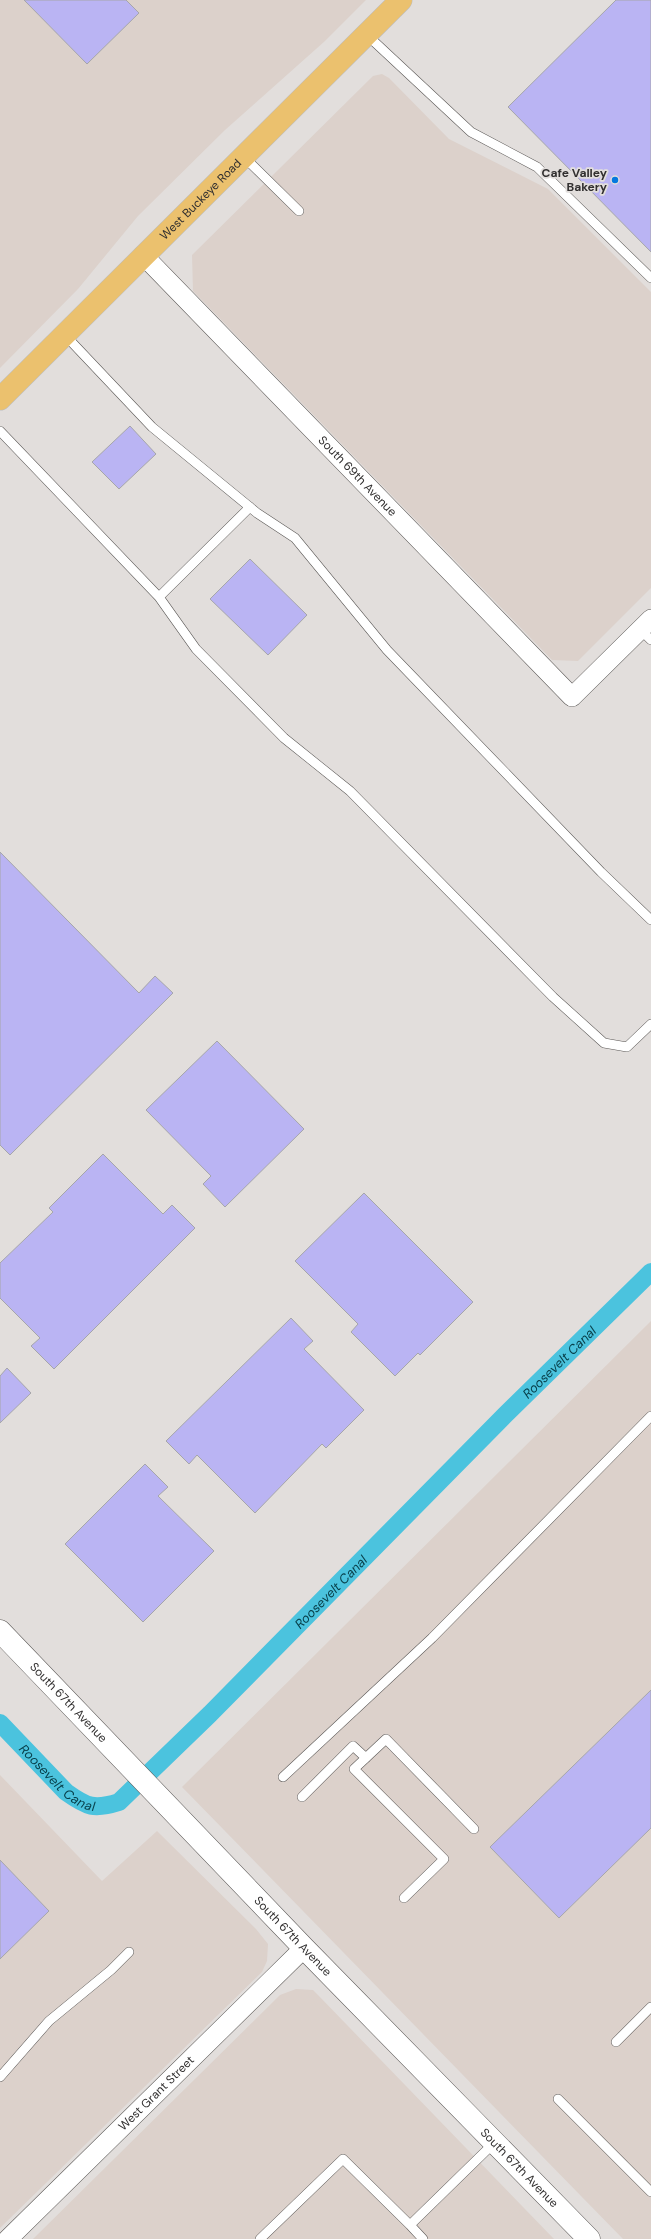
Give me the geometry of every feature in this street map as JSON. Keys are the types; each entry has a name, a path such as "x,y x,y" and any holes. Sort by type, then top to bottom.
{"main road":[{"name":"West Buckeye Road","path":"0,399 143,255 244,157 401,0"},
{"name":"South 67th Avenue","path":"0,1631 304,1948 589,2239"}],"street":[{"name":"South 69th Avenue","path":"143,255 572,697 648,629"},
{"name":"West Grant Street","path":"8,2239 304,1948"}],"lane":[{"path":"367,35 471,132 537,168 651,278"},
{"path":"244,157 299,211"},
{"path":"64,334 152,427 250,507 295,538 387,650 601,872 651,920"},
{"path":"0,431 159,597 196,650 279,732 350,792 553,997 604,1043 627,1047 651,1024"},
{"path":"159,597 250,507"},
{"path":"283,1777 432,1638 651,1416"},
{"path":"404,1898 444,1859 354,1769 386,1739 474,1829"},
{"path":"302,1797 353,1746 366,1758"},
{"path":"0,2077 49,2021 111,1970 129,1952"},
{"path":"616,2042 651,2007"},
{"path":"558,2099 651,2192"},
{"path":"410,2225 494,2142"},
{"path":"260,2239 343,2159 423,2239"}],"shaded area":[{"path":"0,0 366,0 325,41 225,130 138,216 78,289 0,368"},
{"path":"382,74 389,78 449,139 548,189 651,292 651,588 578,661 552,660 193,291 192,255 373,76"},
{"path":"651,1321 651,2239 623,2239 182,1787"},
{"path":"0,1775 102,1881 157,1831 256,1929 268,1944 267,1961 262,1972 0,2228"},
{"path":"296,1989 313,1990 554,2239 33,2239 280,1995"}],"building":[{"path":"24,0 126,0 139,13 87,64"},
{"name":"Cafe Valley Bakery","path":"616,0 651,0 651,252 508,107"},
{"path":"130,426 156,454 119,489 92,462"},
{"path":"250,559 307,615 268,655 210,599"},
{"path":"0,852 139,993 155,976 173,993 10,1155 0,1145"},
{"path":"217,1041 304,1129 225,1207 203,1184 211,1176 146,1110"},
{"path":"103,1154 163,1214 172,1205 195,1228 54,1369 31,1346 40,1338 0,1298 0,1263 53,1212 49,1208"},
{"path":"364,1193 473,1302 420,1355 418,1353 395,1376 351,1332 358,1324 295,1261"},
{"path":"291,1318 313,1341 304,1349 364,1410 326,1448 322,1444 255,1513 197,1455 189,1464 166,1441"},
{"path":"7,1368 31,1393 0,1423 0,1376"},
{"path":"145,1464 168,1487 158,1496 214,1551 143,1622 65,1544"},
{"path":"651,1690 651,1828 559,1918 490,1847"},
{"path":"0,1860 49,1911 0,1959"}],"waterway":[{"name":"Roosevelt Canal","path":"0,1723 66,1792 73,1797 91,1806 103,1806 119,1802 210,1714 505,1415 651,1272"}],"place":[{"name":"Cafe Valley Bakery","path":"615,180"}]}
